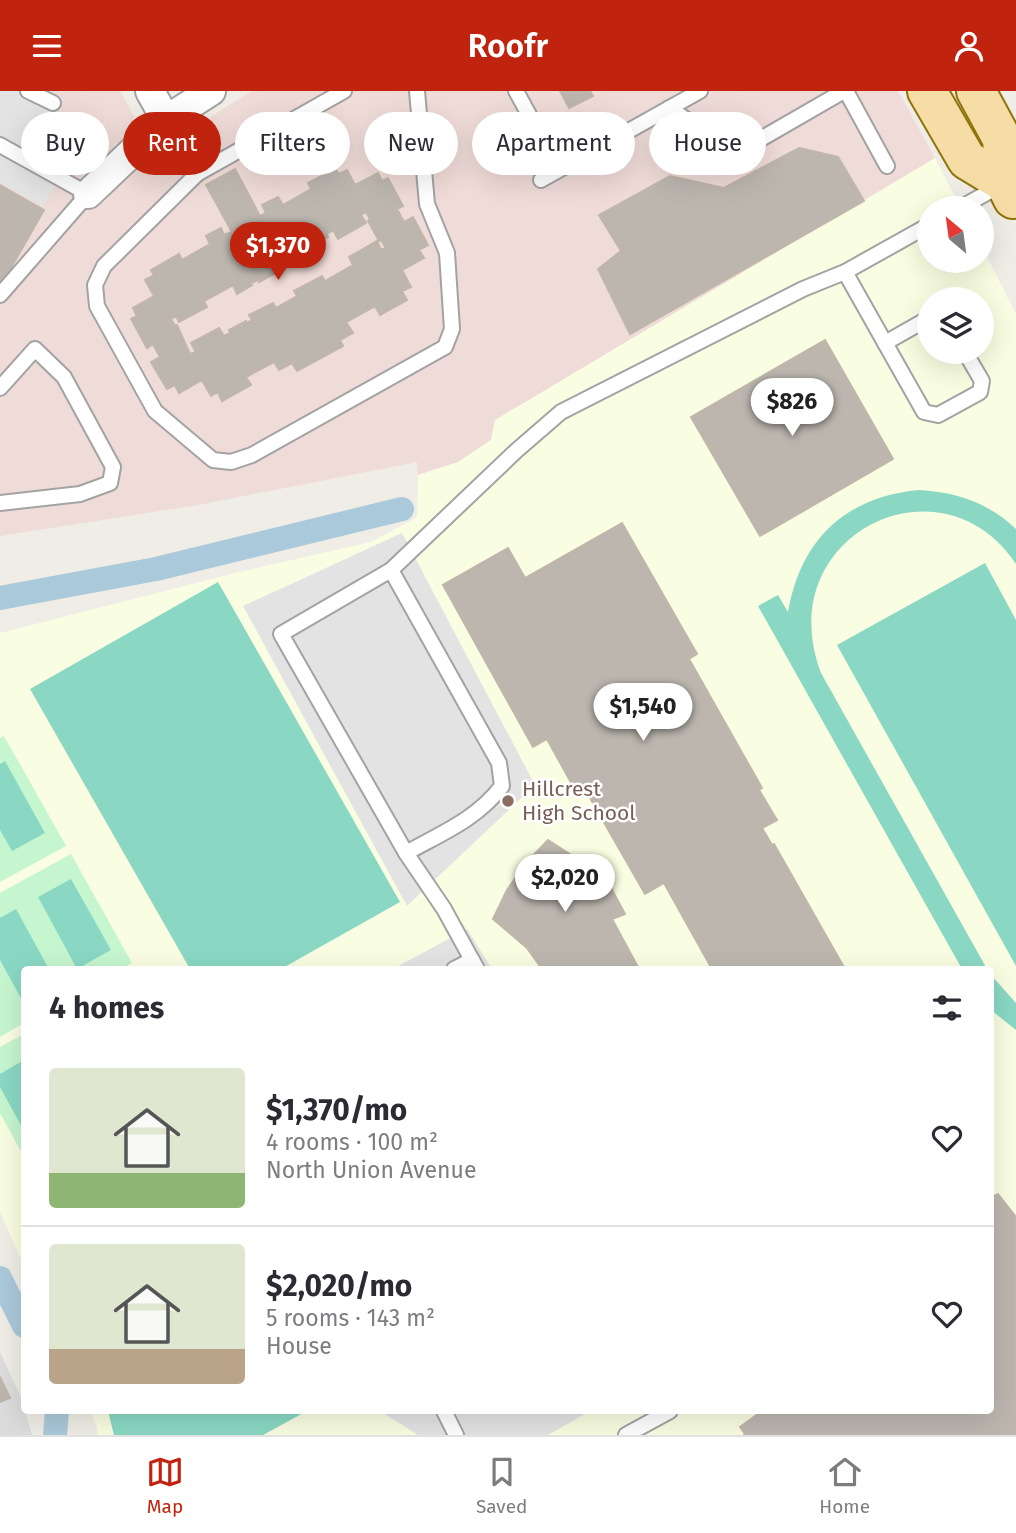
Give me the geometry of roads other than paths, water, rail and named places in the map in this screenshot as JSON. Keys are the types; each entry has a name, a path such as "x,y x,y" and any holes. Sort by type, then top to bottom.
{"main road":[{"path":"927,91 967,160 1011,194"},
{"path":"975,91 1002,139 1011,194"}],"street":[{"path":"150,91 162,112"},
{"path":"178,112 211,91"},
{"path":"88,194 123,161"}],"lane":[{"path":"28,91 53,103"},
{"path":"221,160 344,91"},
{"path":"196,175 104,266 94,285 97,306 155,411 213,460 231,462 252,455 445,347 452,328 447,253 427,204 417,91"},
{"path":"516,91 527,112"},
{"path":"541,180 700,91"},
{"path":"668,109 716,139 752,144 845,91 887,166"},
{"path":"0,145 88,194 0,295"},
{"path":"994,199 1011,194"},
{"path":"475,965 444,909 406,853 281,634 391,570 561,412 803,289 845,272 917,232"},
{"path":"845,272 924,412 938,415 980,392 982,381 972,364"},
{"path":"885,343 917,325"},
{"path":"0,388 36,349 64,377 113,467 110,483 80,494 0,503"},
{"path":"391,570 499,763 502,786 474,815 406,853"},
{"path":"446,1414 456,1435"},
{"path":"626,1435 664,1414"}],"waterway":[{"path":"0,598 156,569 402,509"},
{"path":"0,1278 21,1320"},
{"path":"55,1435 57,1414"}],"place":[{"name":"Hillcrest High School","path":"508,801"}]}
